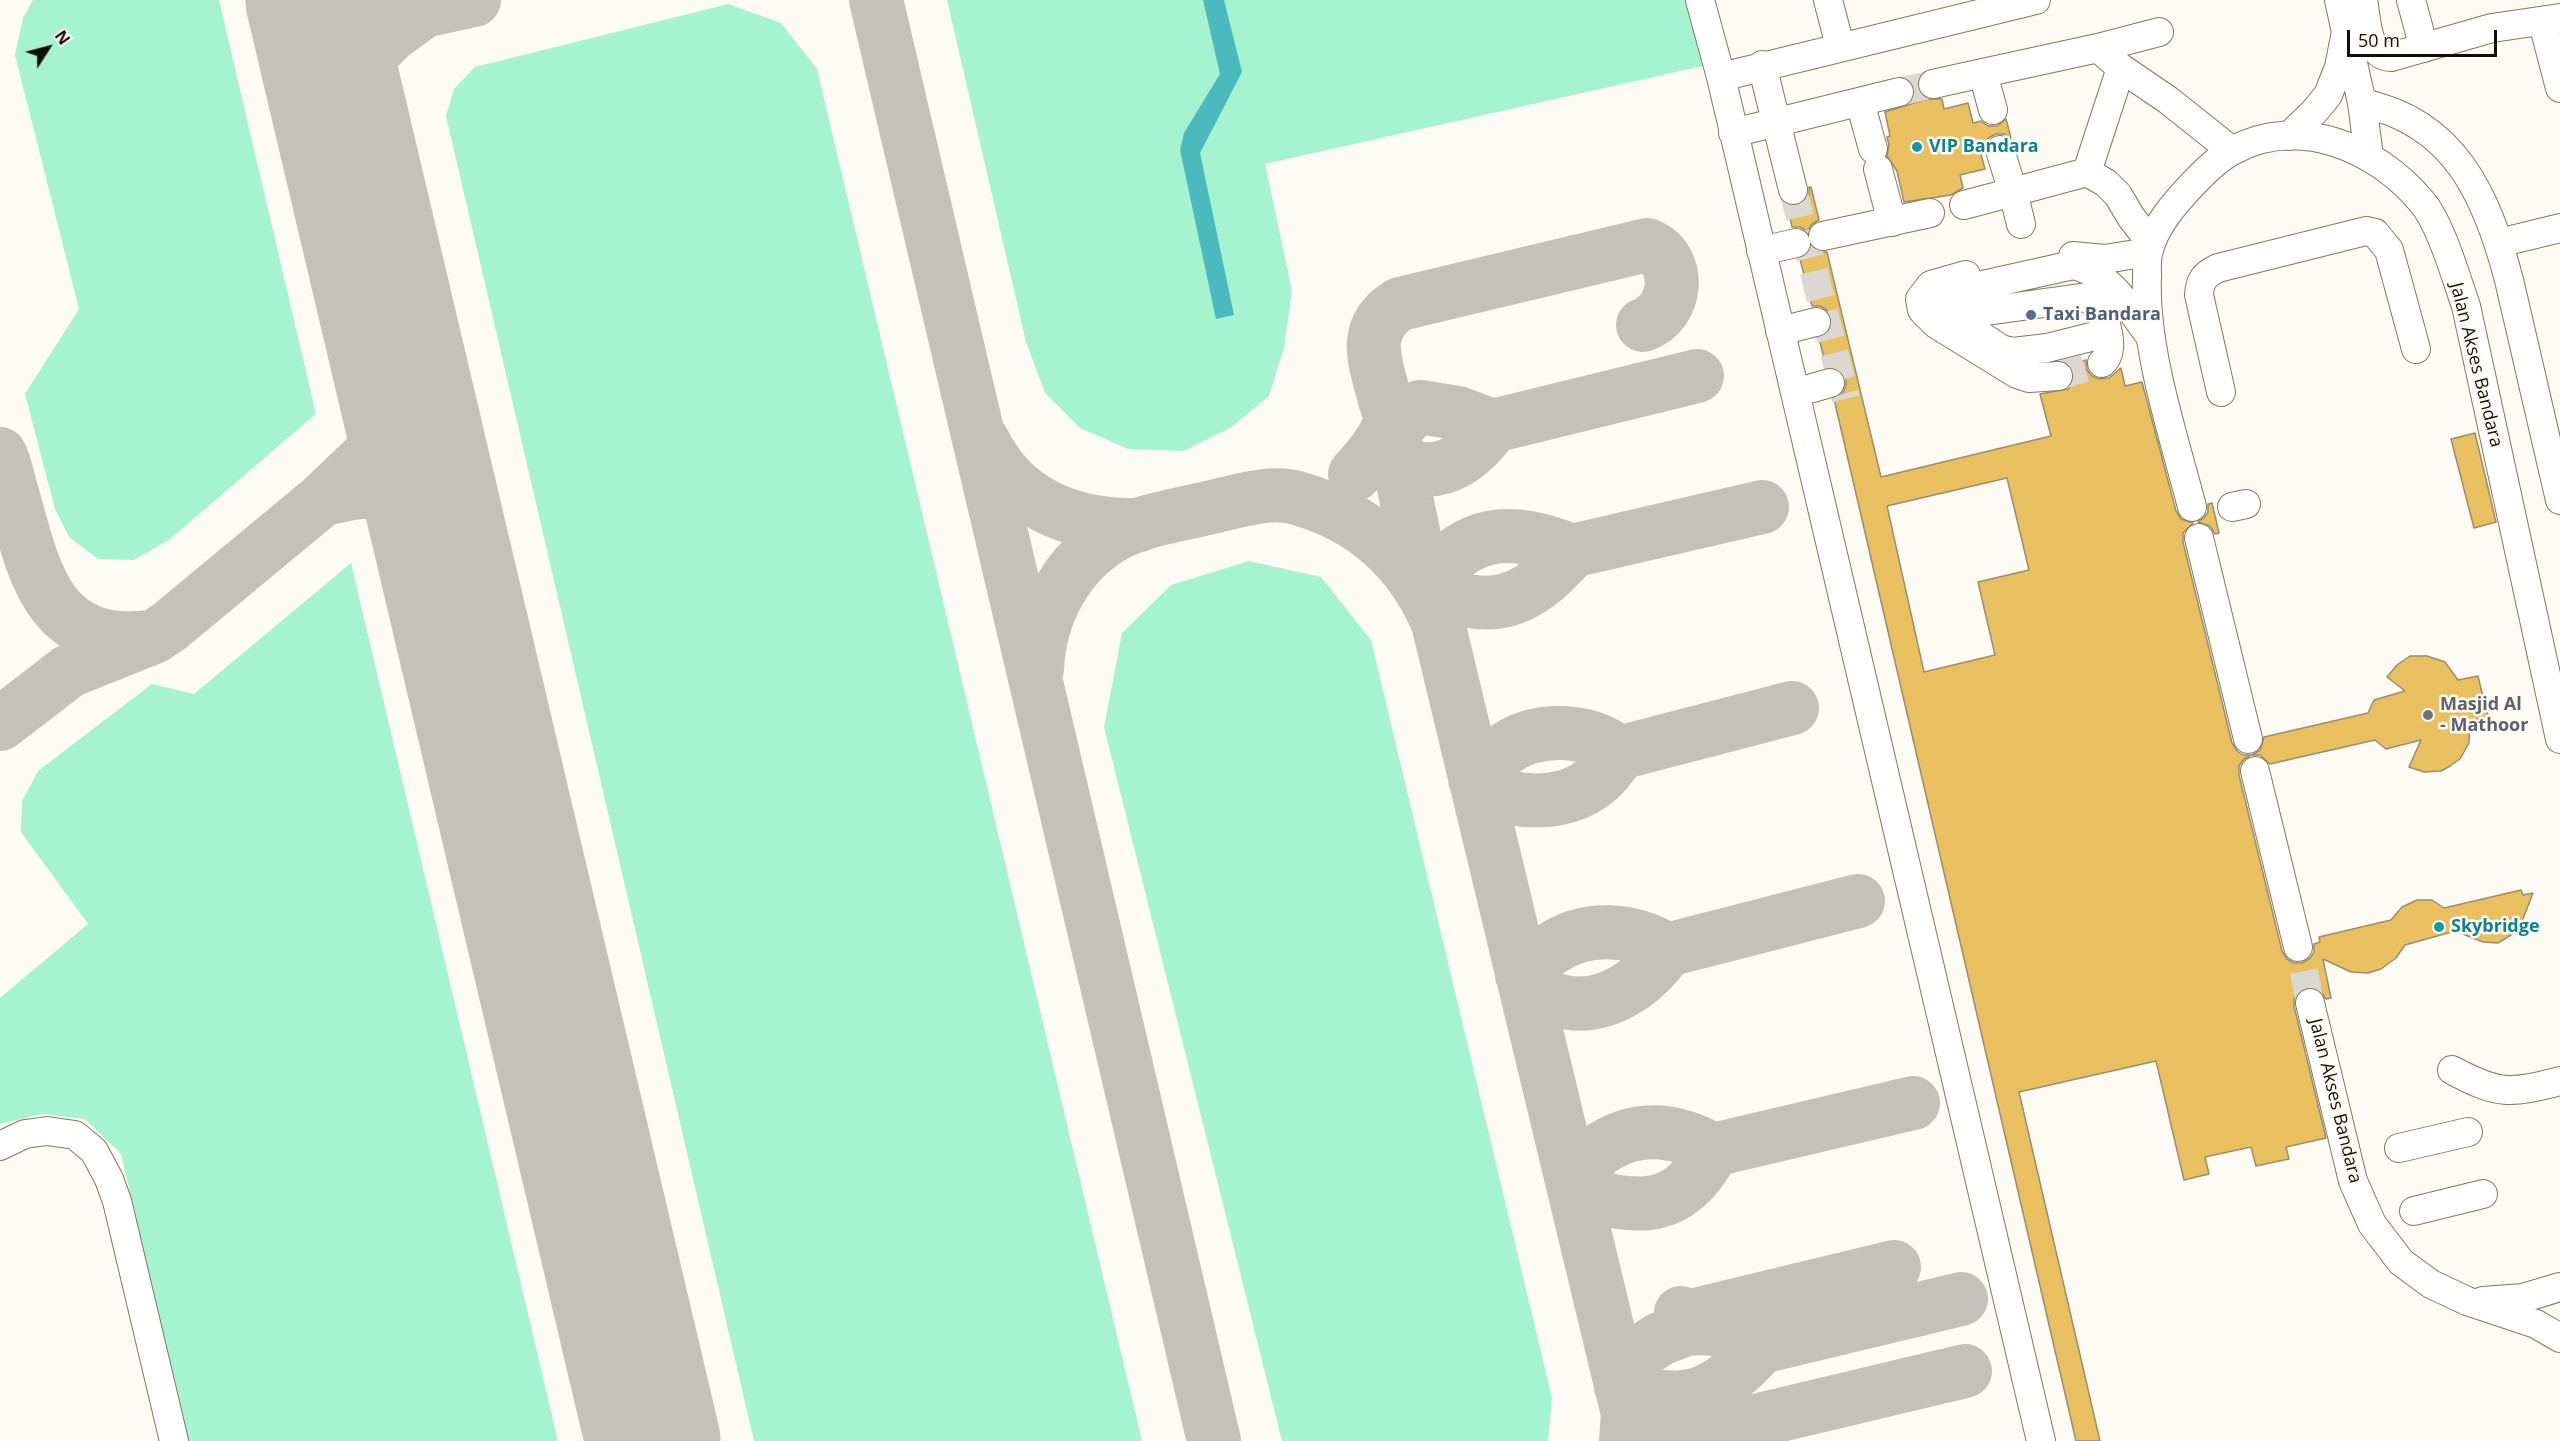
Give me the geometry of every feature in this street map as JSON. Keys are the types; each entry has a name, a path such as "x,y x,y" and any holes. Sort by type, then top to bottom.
{"street":[{"path":"1700,0 1795,393 2041,1441"},
{"path":"1828,0 1840,46"},
{"path":"1720,77 2036,0"},
{"path":"2339,0 2360,20 2376,51 2382,56 2391,57 2503,27 2552,20 2558,75"},
{"path":"2411,0 2424,48"},
{"path":"2360,20 2362,103 2369,156"},
{"path":"2289,136 2328,95 2360,20"},
{"path":"1933,84 2098,48 2159,32"},
{"path":"2098,48 2121,68 2168,100 2232,151"},
{"path":"1762,65 1793,190"},
{"path":"2087,172 2121,68"},
{"path":"1983,73 1993,111"},
{"path":"1733,133 1899,92"},
{"path":"1860,102 1892,222"},
{"path":"2362,103 2383,107 2405,116 2442,142 2471,178 2486,207 2499,243 2560,500"},
{"name":"Jalan Akses Bandara","path":"2192,507 2150,336 2146,288 2149,248 2163,221 2178,200 2204,172 2232,151 2259,141 2289,136 2319,138 2369,156 2395,174 2424,204 2444,244 2466,306 2554,685 2560,740"},
{"path":"2000,150 2021,224"},
{"path":"1964,205 2087,172 2106,183 2118,195 2149,248 2105,259 2071,255 1994,268 1931,285 1920,299 1922,310 1936,324 2017,374 2029,378 2058,376"},
{"path":"1761,251 1930,213"},
{"path":"2499,243 2560,228"},
{"path":"2221,392 2199,295 2200,282 2206,274 2218,268 2366,231 2375,233 2389,250 2416,349"},
{"path":"2107,333 2047,348 2013,352 2001,349 1951,316 1944,307 1946,298 1956,291 2073,265 2089,269 2104,278 2150,336"},
{"path":"1951,316 2087,297 2097,305 2107,333 2109,347 2106,360 2102,363"},
{"path":"1780,331 1816,322"},
{"path":"1795,393 1830,383"},
{"path":"2199,538 2248,739"},
{"path":"2255,771 2301,960"},
{"name":"Jalan Akses Bandara","path":"2310,1003 2353,1181 2372,1224 2401,1262 2431,1284 2467,1301 2536,1324 2560,1338"},
{"path":"2452,1070 2475,1083 2497,1091 2522,1091 2560,1080"},
{"path":"0,1146 25,1134 47,1131 75,1135 94,1151 110,1179 117,1201 174,1441"},
{"path":"2399,1148 2468,1132"},
{"path":"2414,1211 2483,1194"},
{"path":"2467,1301 2523,1298 2560,1287"}],"green space":[{"path":"33,0 219,0 316,414 169,540 134,560 98,559 69,537 55,509 25,394 79,309 15,55 23,18"},
{"path":"947,0 1687,0 1703,66 1265,164 1292,291 1284,348 1269,396 1230,428 1184,451 1128,449 1080,428 1045,393 1026,342"},
{"path":"728,4 781,23 817,69 1142,1441 754,1441 446,116 454,89 475,67"},
{"path":"1249,561 1321,577 1371,640 1552,1398 1548,1441 1282,1441 1104,727 1122,633 1171,585"},
{"path":"351,563 558,1441 188,1441 121,1154 85,1119 43,1114 0,1124 0,998 88,924 21,832 22,801 38,771 152,684 194,694"}],"water":[{"path":"1203,0 1224,0 1242,72 1200,153 1234,315 1216,319 1180,150 1184,133 1220,74"}],"building":[{"path":"1927,99 1942,99 1944,109 1968,103 1973,123 1981,121 1988,126 1997,126 2006,119 2011,138 2004,134 1996,134 1988,138 1984,146 1979,147 1985,169 1960,175 1963,188 1951,195 1904,202 1897,171 1887,156 1889,145 1887,137 1890,136 1885,112"},
{"path":"1809,187 1811,187 1819,220 1807,231 1800,227 1792,227 1787,205 1796,206 1804,202 1809,195"},
{"path":"1812,248 1819,252 1827,252 1881,477 2051,436 2040,394 2068,389 2073,383 2074,375 2069,364 2086,360 2087,370 2099,379 2109,378 2121,368 2125,386 2142,382 2176,511 2181,519 2193,523 2183,533 2183,542 2232,743 2243,755 2251,755 2239,766 2239,775 2282,951 2287,959 2294,963 2302,963 2314,952 2314,944 2320,942 2319,937 2391,920 2402,907 2417,900 2432,900 2444,908 2521,890 2523,895 2533,893 2521,924 2511,935 2498,943 2483,942 2455,931 2405,945 2396,958 2381,969 2368,973 2351,972 2323,959 2331,998 2326,999 2315,987 2307,987 2298,992 2294,999 2294,1006 2326,1138 2286,1147 2289,1159 2256,1166 2251,1147 2205,1157 2209,1174 2184,1180 2156,1061 2019,1092 2100,1441 2076,1441 1834,399 1842,394 1846,386 1846,379 1835,367 1826,367 1819,338 1828,333 1832,327 1832,319 1827,310 1820,306 1812,306 1800,259 1808,255","holes":["2007,478 2029,570 1978,582 1995,655 1924,672 1887,506"]},
{"path":"2475,433 2496,522 2474,528 2451,439"},
{"path":"2212,503 2219,533 2215,534 2210,526 2198,522 2208,512 2208,504"},
{"name":"Masjid Al - Mathoor","path":"2410,656 2427,656 2445,662 2458,680 2478,676 2488,717 2470,721 2469,743 2460,759 2450,766 2441,771 2424,772 2409,767 2421,740 2386,749 2375,740 2270,764 2260,755 2252,755 2260,750 2264,737 2368,713 2374,700 2405,691 2387,677 2397,665"}],"taxiway":[{"path":"365,0 379,7 424,11"},
{"path":"344,131 347,93 366,60 391,35 424,11 474,0"},
{"path":"876,0 1214,1441"},
{"path":"1355,474 1377,448 1389,425 1390,414 1375,360 1375,336 1379,324 1400,304 1647,245 1659,252 1666,262 1671,273 1672,286 1663,309 1655,319 1643,325"},
{"path":"0,724 69,671 154,637 170,626 322,500 371,453 390,425 395,411 397,355"},
{"path":"1374,458 1406,417 1420,407 1458,413 1493,426 1697,376"},
{"path":"1390,419 1425,590"},
{"path":"1382,450 1407,465 1436,469 1458,461 1468,454 1493,426"},
{"path":"983,441 1011,481 1047,507 1068,516 1091,521 1114,525 1139,525"},
{"path":"0,454 28,550 50,599 67,617 88,631 115,637 149,637"},
{"path":"322,500 364,492 391,494 403,499 414,506 428,523 446,564"},
{"path":"1037,669 1043,629 1059,591 1070,574 1099,545 1116,534 1161,518 1264,496 1297,498 1321,506 1364,529 1383,544 1414,579 1438,623 1628,1414 1626,1441"},
{"path":"1572,551 1529,538 1509,536 1491,538 1474,543 1457,552 1424,584 1447,595 1468,601 1487,603 1505,600 1522,594 1538,584 1572,551 1762,507"},
{"path":"1475,779 1501,752 1532,736 1563,733 1578,735 1607,745 1619,753 1792,708"},
{"path":"1478,789 1518,799 1557,799 1575,794 1591,784 1606,771 1619,753"},
{"path":"1522,975 1551,949 1579,936 1609,932 1624,934 1639,937 1667,950 1858,901"},
{"path":"1526,990 1570,1003 1599,1001 1612,997 1637,982 1667,950"},
{"path":"1571,1176 1586,1160 1602,1148 1619,1139 1637,1134 1655,1132 1674,1134 1713,1150 1913,1103"},
{"path":"1575,1192 1637,1204 1671,1197 1686,1187 1700,1171 1713,1150"},
{"path":"1681,1313 1687,1317 1894,1267"},
{"path":"1618,1373 1660,1339 1687,1329 1722,1330 1761,1347 1961,1299"},
{"path":"1621,1387 1664,1397 1699,1394 1730,1377 1761,1347"},
{"path":"1671,1441 1965,1371"}],"runway":[{"path":"313,0 653,1441"}],"tunnel":[{"path":"1899,92 1933,84"},
{"path":"1793,190 1846,399"},
{"path":"2058,376 2102,363"},
{"path":"2304,971 2310,1003"}],"place":[{"name":"VIP Bandara","path":"1917,147"},
{"name":"Taxi Bandara","path":"2031,315"},
{"name":"Masjid Al - Mathoor","path":"2428,715"},
{"name":"Skybridge","path":"2439,927"}]}
